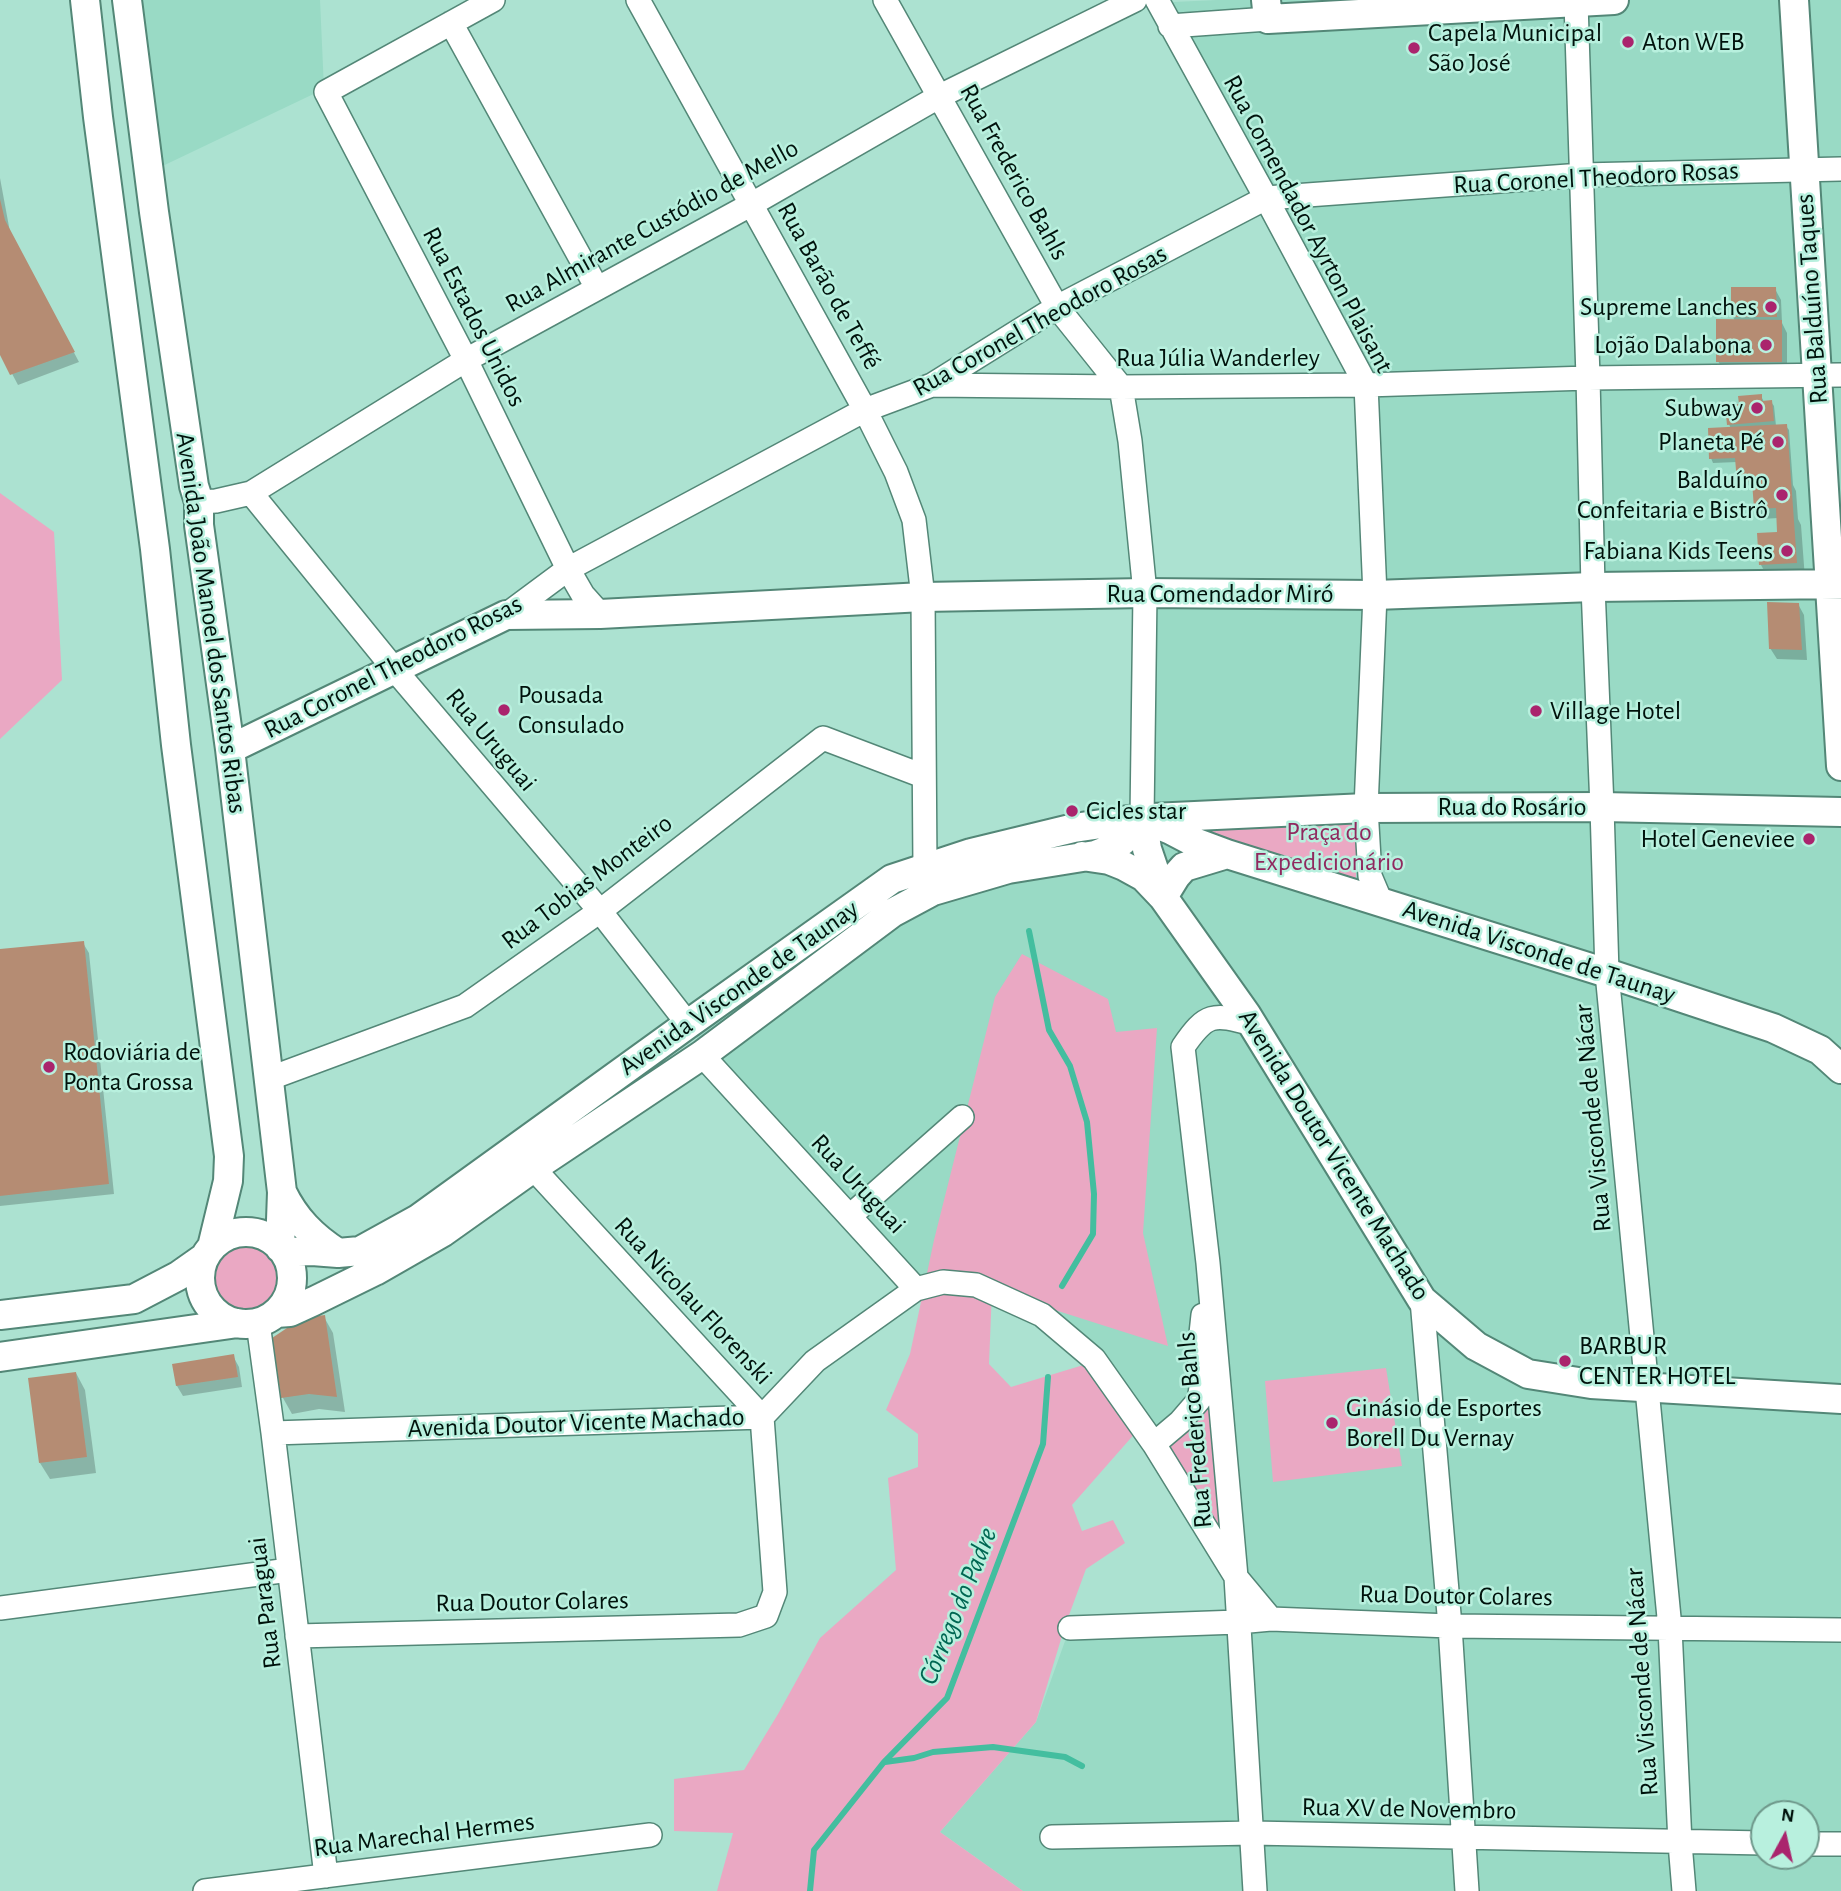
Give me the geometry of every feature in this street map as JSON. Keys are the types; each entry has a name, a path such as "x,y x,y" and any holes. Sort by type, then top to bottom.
{"main road":[{"name":"Avenida João Manoel dos Santos Ribas","path":"85,0 229,1156 228,1181 208,1252"},
{"name":"Avenida João Manoel dos Santos Ribas","path":"127,0 154,212 194,486 199,502 199,525 230,749 282,1192 282,1250"},
{"path":"1267,10 1614,0"},
{"name":"Rua Balduíno Taques","path":"1794,0 1804,170 1829,375 1841,766"},
{"path":"150,509 161,524 169,528 179,528 194,518 199,502"},
{"name":"Rua Comendador Miró","path":"506,615 600,614 923,597 1144,593 1375,595 1593,587 1835,584"},
{"name":"Rua Coronel Theodoro Rosas","path":"230,749 506,615"},
{"name":"Rua do Rosário","path":"1142,818 1366,807 1602,807 1841,812"},
{"path":"1142,818 1147,849 1163,897"},
{"name":"Avenida Visconde de Taunay","path":"0,1315 134,1298 178,1276 221,1239 243,1232 267,1237 282,1250 338,1253 359,1251 418,1219 892,879 971,853 1074,828 1142,818 1227,854 1773,1028 1820,1050 1841,1069"},
{"name":"Avenida Visconde de Taunay","path":"0,1357 257,1320 290,1312 375,1271 443,1232 702,1055 892,913 933,891 1007,869 1107,851 1128,837 1142,818"},
{"path":"1163,897 1184,867 1227,854"},
{"name":"Avenida Doutor Vicente Machado","path":"1082,856 1108,860 1124,866 1144,877 1163,897 1252,1024 1422,1300 1476,1346 1528,1374 1591,1384 1841,1399"},
{"path":"282,1192 307,1230 338,1253"},
{"path":"208,1252 199,1280 205,1301 219,1316 228,1321 257,1320 284,1305 292,1286 292,1275 282,1250"}],"street":[{"path":"493,0 451,23 597,288"},
{"name":"Rua Barão de Teffé","path":"638,0 865,410 897,472 914,520 923,597 925,868"},
{"name":"Rua Frederico Bahls","path":"886,0 1057,307 1121,387 1130,441 1144,593 1142,818"},
{"name":"Rua Almirante Custódio de Mello","path":"199,502 251,493 466,360 752,204 940,96 1135,0"},
{"name":"Rua Comendador Ayrton Plaisant","path":"1157,0 1366,385 1375,595 1366,807 1370,876 1381,902"},
{"name":"Rua Visconde de Nácar","path":"1576,1 1607,973 1670,1628 1684,1891"},
{"path":"1170,26 1267,10"},
{"name":"Rua Estados Unidos","path":"451,23 326,92 466,360 568,569"},
{"name":"Rua Coronel Theodoro Rosas","path":"506,615 568,569 865,410 932,386 1057,307 1266,198 1582,175 1841,169"},
{"name":"Rua Júlia Wanderley","path":"932,386 1366,385 1588,378 1829,375"},
{"name":"Rua Uruguai","path":"251,493 395,670 600,911 688,1024"},
{"path":"568,569 583,595 600,614"},
{"name":"Rua Tobias Monteiro","path":"268,1079 465,1006 600,911 823,738 923,776"},
{"name":"Rua Frederico Bahls","path":"1252,1024 1226,1017 1210,1019 1198,1026 1183,1047 1208,1263 1237,1577 1255,1891"},
{"name":"Rua Uruguai","path":"702,1055 916,1289"},
{"path":"850,1216 962,1117"},
{"name":"Rua Nicolau Florenski","path":"533,1168 762,1417 775,1592 766,1615"},
{"path":"1154,1444 1180,1422 1199,1400 1202,1382 1199,1352 1208,1263"},
{"name":"Avenida Doutor Vicente Machado","path":"273,1433 762,1417 816,1361 916,1289 943,1282 976,1285 1042,1315 1094,1359 1154,1444 1237,1577 1271,1619"},
{"path":"1422,1300 1450,1626 1467,1891"},
{"name":"Rua Paraguai","path":"257,1320 326,1876"},
{"path":"0,1608 289,1570"},
{"name":"Rua Doutor Colares","path":"297,1636 739,1625 766,1615"},
{"name":"Rua Doutor Colares","path":"1070,1628 1271,1619 1450,1626 1841,1630"},
{"name":"Rua XV de Novembro","path":"1052,1838 1252,1833 1750,1843"},
{"name":"Rua Marechal Hermes","path":"205,1891 650,1835"},
{"path":"1820,1844 1841,1844"}],"shaded area":[{"path":"128,0 320,0 324,89 150,172"},
{"path":"1217,0 1841,0 1841,1891 1023,1891 940,1832 1036,1722 1069,1630 1244,1612 1145,1428 1043,1314 916,1286 703,1054 691,1023 893,880 1154,817 1150,596 1374,594 1362,386 1151,3"}],"green space":[{"path":"0,493 54,532 62,680 0,739"},
{"name":"Praça do Expedicionário","path":"1356,819 1356,884 1191,830"},
{"path":"1022,954 1108,999 1116,1032 1157,1028 1143,1233 1168,1346 992,1290 989,1364 1011,1387 1090,1363 1137,1431 1072,1505 1082,1531 1113,1520 1125,1543 1086,1569 1065,1626 1036,1722 940,1832 1023,1891 717,1891 733,1833 674,1831 674,1779 744,1770 820,1638 896,1570 888,1478 918,1467 918,1434 886,1410 910,1354 934,1240 995,997"},
{"path":"246,1242 266,1248 276,1258 282,1278 276,1298 266,1308 246,1314 226,1308 216,1298 210,1278 216,1258 226,1248"},
{"name":"Ginásio de Esportes Borell Du Vernay","path":"1386,1368 1402,1466 1273,1482 1265,1381"},
{"path":"1206,1385 1229,1543 1166,1449"}],"building":[{"path":"0,199 5,220 75,352 10,375 0,355"},
{"path":"1731,287 1776,287 1777,317 1731,317"},
{"path":"1716,319 1782,320 1782,362 1716,362"},
{"path":"1762,394 1762,401 1772,400 1774,421 1727,425 1725,405 1739,404 1738,396"},
{"path":"1787,424 1797,563 1759,565 1757,533 1777,532 1776,508 1754,509 1752,481 1737,482 1735,458 1709,459 1708,428"},
{"path":"1767,602 1799,603 1802,650 1769,649"},
{"name":"Rodoviária de Ponta Grossa","path":"84,941 109,1184 0,1196 0,949"},
{"path":"325,1315 337,1397 309,1394 281,1398 272,1338 302,1318"},
{"path":"234,1354 238,1377 176,1386 172,1364"},
{"path":"76,1372 87,1457 39,1463 28,1378"}],"waterway":[{"name":"Córrego do Padre","path":"1029,931 1049,1030 1070,1066 1087,1122 1094,1194 1093,1234 1062,1286"},
{"name":"Córrego do Padre","path":"810,1891 814,1850 884,1762 947,1698 1043,1444 1048,1377"},
{"path":"885,1762 933,1752 993,1747 1065,1757 1082,1766"}],"place":[{"name":"Aton WEB","path":"1628,42"},
{"name":"Capela Municipal São José","path":"1414,48"},
{"name":"Supreme Lanches","path":"1771,307"},
{"name":"Lojão Dalabona","path":"1766,345"},
{"name":"Subway","path":"1757,408"},
{"name":"Planeta Pé","path":"1778,442"},
{"name":"Balduíno Confeitaria e Bistrô","path":"1782,495"},
{"name":"Fabiana Kids Teens","path":"1787,551"},
{"name":"Pousada Consulado","path":"504,710"},
{"name":"Village Hotel","path":"1536,711"},
{"name":"Cicles star","path":"1072,811"},
{"name":"Hotel Geneviee","path":"1809,839"},
{"name":"Rodoviária de Ponta Grossa","path":"49,1067"},
{"name":"BARBUR CENTER HOTEL","path":"1565,1361"},
{"name":"Ginásio de Esportes Borell Du Vernay","path":"1332,1423"}]}
